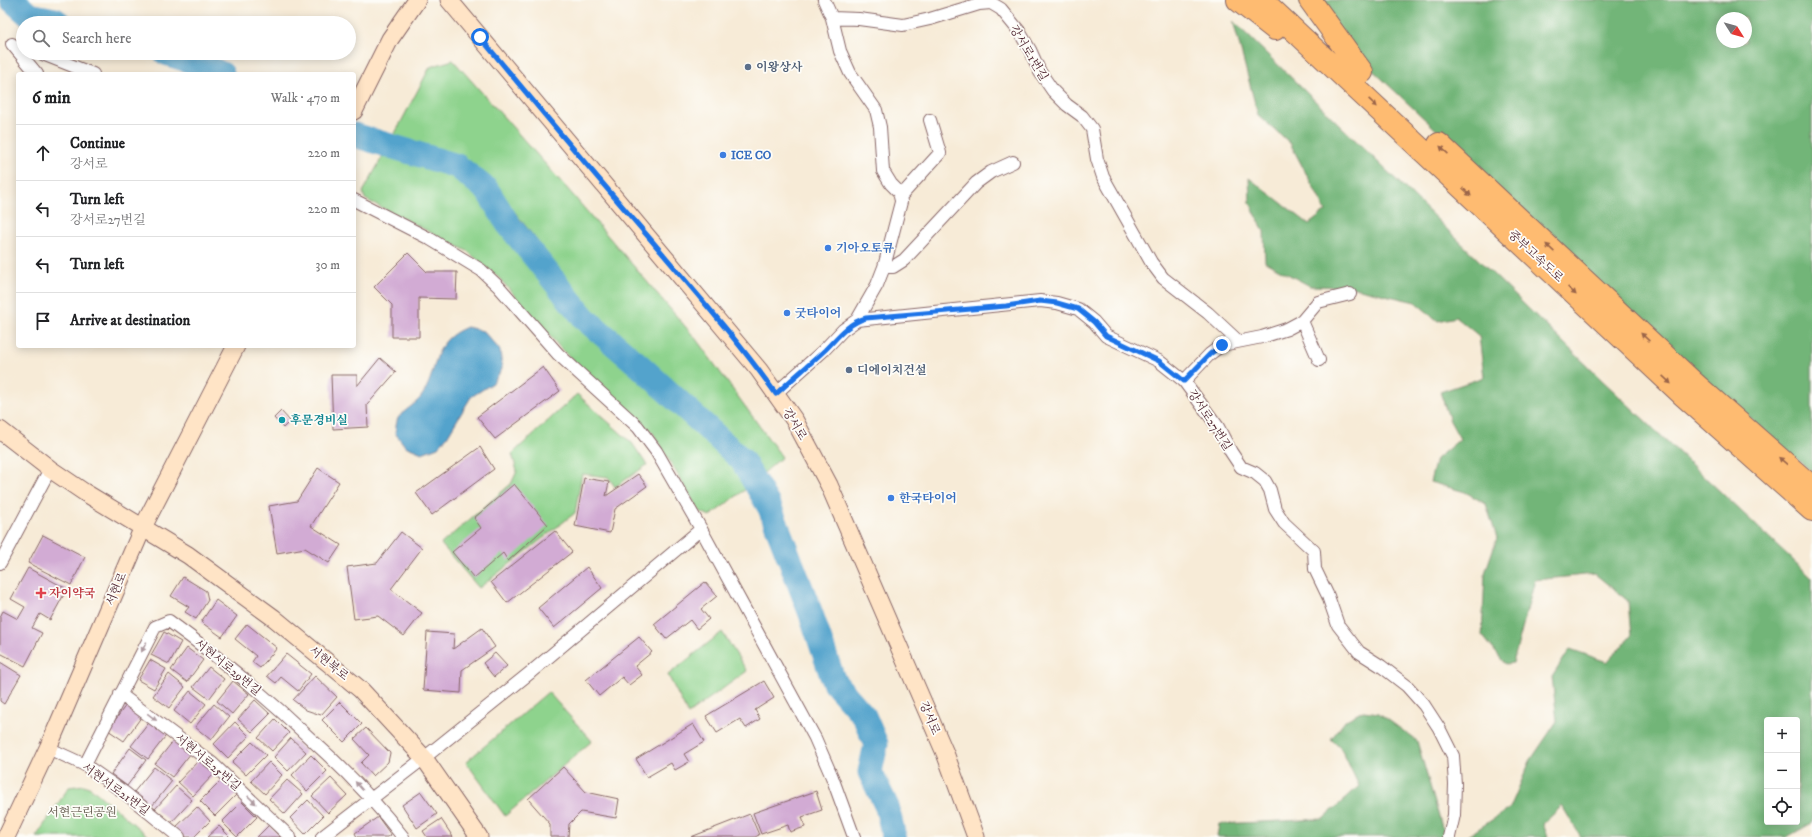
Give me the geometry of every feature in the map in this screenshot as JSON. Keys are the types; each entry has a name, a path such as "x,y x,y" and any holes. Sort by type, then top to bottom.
{"highway":[{"path":"1238,0 1266,22 1356,78"},
{"name":"중부고속도로","path":"1262,0 1356,78 1694,383 1812,487"},
{"name":"중부고속도로","path":"1285,0 1356,78 1683,395 1812,510"},
{"path":"1310,0 1356,78"}],"street":[{"path":"356,107 390,39 417,0"},
{"name":"강서로","path":"449,0 759,370 795,422 829,485 945,753 976,837"},
{"path":"776,394 844,330 857,320 877,285 884,267 901,202 900,193 882,172 880,127 876,110 850,73 840,51 832,18 824,0"},
{"name":"강서로1번길","path":"832,18 859,19 904,25 936,18 979,4 990,2 1001,9 1019,31 1040,72 1053,90 1067,105 1082,116 1092,129 1097,159 1103,177 1151,262 1163,278 1208,313 1238,341"},
{"path":"25,60 35,72"},
{"path":"58,60 88,72"},
{"path":"900,197 940,153 930,120"},
{"path":"884,267 893,267 904,260 976,183 991,172 1012,162"},
{"path":"356,201 430,239 481,270 499,287 558,354 638,428 656,451 701,529 815,738 832,777 854,837"},
{"path":"1184,381 1210,354 1222,345 1262,337 1287,329 1302,321 1318,302 1329,298 1350,294"},
{"name":"강서로27번길","path":"857,320 1040,301 1057,303 1078,309 1094,322 1106,336 1159,361 1184,381 1218,427 1231,452 1241,466 1255,473 1265,481 1270,490 1275,510 1284,524 1314,551 1315,568 1328,596 1338,625 1348,639 1359,652 1381,666 1407,686 1424,705 1439,728 1453,756 1455,784 1454,815 1449,837"},
{"path":"1302,321 1319,360"},
{"name":"서현로","path":"6,837 48,748 143,527 235,348"},
{"name":"서현북로","path":"0,430 50,469 84,492 188,555 274,618 321,656 361,690 424,758 479,837"},
{"path":"0,563 50,469"},
{"path":"322,837 531,672 701,529"},
{"name":"서현서로29번길","path":"85,765 154,626 169,621 241,676 292,721 351,777 403,837"},
{"name":"서현서로25번길","path":"120,694 212,763 290,837"},
{"name":"서현서로21번길","path":"48,748 85,765 125,793 179,837"}],"green space":[{"path":"1298,0 1812,0 1812,472 1647,328"},
{"path":"1233,21 1603,381 1812,578 1812,823 1787,837 1581,837 1562,806 1543,824 1548,837 1466,837 1510,808 1530,761 1557,721 1552,677 1570,649 1607,662 1631,636 1628,601 1595,574 1535,580 1513,663 1505,664 1482,635 1485,573 1497,538 1486,504 1465,492 1430,482 1436,459 1460,439 1450,421 1440,392 1484,377 1479,336 1456,317 1438,321 1415,302 1351,287 1310,286 1265,262 1264,231 1250,203 1249,178 1309,224 1326,211 1290,143 1258,115"},
{"path":"453,60 572,194 696,339 782,457 758,478 744,453 595,315 496,188 459,157 392,139 430,67"},
{"path":"386,150 429,163 470,182 487,208 578,327 667,401 725,454 746,489 710,516 699,511 653,433 563,351 500,279 467,251 365,199 363,192"},
{"path":"577,394 632,443 647,465 615,487 608,477 582,474 575,513 479,588 441,544 511,484 517,471 512,454"},
{"path":"722,632 747,671 688,714 668,675"},
{"path":"548,692 592,741 505,816 466,762"},
{"path":"1363,711 1379,713 1417,741 1442,827 1455,837 1217,837 1219,824 1323,819 1359,786 1342,750 1331,739 1346,720"},
{"name":"서현근린공원","path":"84,785 91,788 149,837 36,837 69,787"}],"water":[{"path":"467,327 483,331 500,350 502,369 493,383 471,397 447,437 438,447 422,453 405,446 395,433 398,418 418,401 423,394 432,374 441,347 455,333"}],"building":[{"path":"408,253 427,272 457,272 456,299 419,298 419,337 392,337 392,305 374,287"},
{"path":"380,358 396,372 367,405 368,427 333,429 331,375 357,375 357,386"},
{"path":"543,367 560,391 495,439 477,417"},
{"name":"후문경비실","path":"281,411 290,421 283,428 274,418"},
{"path":"480,447 494,469 432,515 416,493"},
{"path":"318,468 339,482 311,526 341,545 329,563 305,548 277,553 269,506 297,501"},
{"path":"638,474 647,486 615,509 610,533 575,526 584,478 609,482 606,496"},
{"path":"514,484 548,525 508,561 503,553 474,578 452,552 481,528 474,518"},
{"path":"555,531 572,552 507,603 491,582"},
{"path":"401,532 422,548 391,589 422,613 404,636 378,616 354,619 347,567 377,563"},
{"path":"43,535 85,557 71,585 28,563"},
{"path":"587,567 602,588 554,628 538,608"},
{"path":"28,568 67,589 50,620 40,614 32,628 42,633 25,666 0,653 0,617 3,611 18,619 25,607 11,599"},
{"path":"183,577 206,591 208,600 196,619 185,612 189,607 171,596"},
{"path":"705,582 717,596 701,609 709,619 697,629 690,620 666,639 654,624"},
{"path":"216,600 237,616 222,637 201,622"},
{"path":"247,624 277,648 260,668 252,662 256,656 235,639"},
{"path":"482,628 495,647 462,670 461,693 423,690 427,632 454,634 453,649"},
{"path":"164,632 181,642 169,664 151,655"},
{"path":"639,637 652,652 635,666 642,675 629,685 622,677 599,696 586,680"},
{"path":"187,648 203,660 187,682 171,670"},
{"path":"495,653 507,666 494,677 483,663"},
{"path":"286,654 311,674 298,691 281,677 276,683 267,676"},
{"path":"150,660 166,669 154,689 138,680"},
{"path":"0,662 21,675 4,704 0,701"},
{"path":"209,667 224,679 209,699 193,687"},
{"path":"169,674 185,687 169,708 153,696"},
{"path":"315,676 337,697 321,715 306,710 293,700"},
{"path":"233,681 249,694 232,714 217,701"},
{"path":"764,681 774,698 755,710 760,719 746,728 740,719 717,733 706,716"},
{"path":"190,691 206,704 190,724 174,711"},
{"path":"255,700 270,714 252,732 238,719"},
{"path":"340,702 362,724 344,742 322,720"},
{"path":"214,704 229,717 211,740 195,727"},
{"path":"126,705 142,716 124,741 108,730"},
{"path":"275,719 289,733 272,751 258,738"},
{"path":"151,720 168,733 148,759 131,746"},
{"path":"235,722 249,736 228,758 214,744"},
{"path":"693,724 704,742 684,754 689,762 675,770 671,763 647,777 636,759"},
{"path":"366,728 390,753 388,762 373,776 361,763 369,755 354,739"},
{"path":"291,738 306,752 288,771 274,757"},
{"path":"174,740 191,753 172,777 155,764"},
{"path":"252,742 266,755 246,775 232,762"},
{"path":"130,748 146,760 127,786 111,774"},
{"path":"311,755 327,771 307,791 292,775"},
{"path":"200,759 215,773 193,796 178,782"},
{"path":"269,762 282,775 265,794 251,781"},
{"path":"154,767 172,781 152,806 134,792"},
{"path":"563,767 586,792 619,799 616,818 581,812 569,824 568,837 550,837 550,824 528,799"},
{"path":"331,778 347,795 328,813 312,796"},
{"path":"222,779 237,794 215,816 200,801"},
{"path":"287,780 303,794 285,814 269,799"},
{"path":"176,786 192,800 171,823 155,809"},
{"path":"816,791 822,810 802,817 805,827 790,832 788,825 761,834 753,813"},
{"path":"421,792 437,814 417,828 402,805"},
{"path":"308,800 323,816 305,834 290,818"},
{"path":"242,802 257,817 237,837 222,822"},
{"path":"197,807 210,821 194,837 184,837 175,828"},
{"path":"750,814 759,835 755,837 691,837"},
{"path":"378,817 391,835 388,837 357,837 355,833"},
{"path":"441,819 453,837 427,837 423,831"},
{"path":"269,825 280,837 257,837"},
{"path":"219,826 230,837 207,837"}],"waterway":[{"path":"12,0 29,15 34,16"},
{"path":"188,60 218,72"},
{"path":"356,136 457,166 487,190 508,224 585,319 641,367 742,460 770,508 811,614 834,682 864,716 876,744 870,772 887,807 894,837"}],"place":[{"name":"이왕상사","path":"748,67"},
{"name":"ICE CO","path":"723,155"},
{"name":"기아오토큐","path":"828,248"},
{"name":"굿타이어","path":"787,313"},
{"name":"디에이치건설","path":"849,370"},
{"name":"후문경비실","path":"282,420"},
{"name":"한국타이어","path":"891,498"},
{"name":"자이약국","path":"41,593"}],"route":[{"path":"480,37 677,271 759,370 776,394 844,330 857,320 866,318 1006,306 1040,301 1057,303 1078,309 1094,322 1106,336 1135,348 1159,361 1184,381 1210,354 1222,345"}]}
